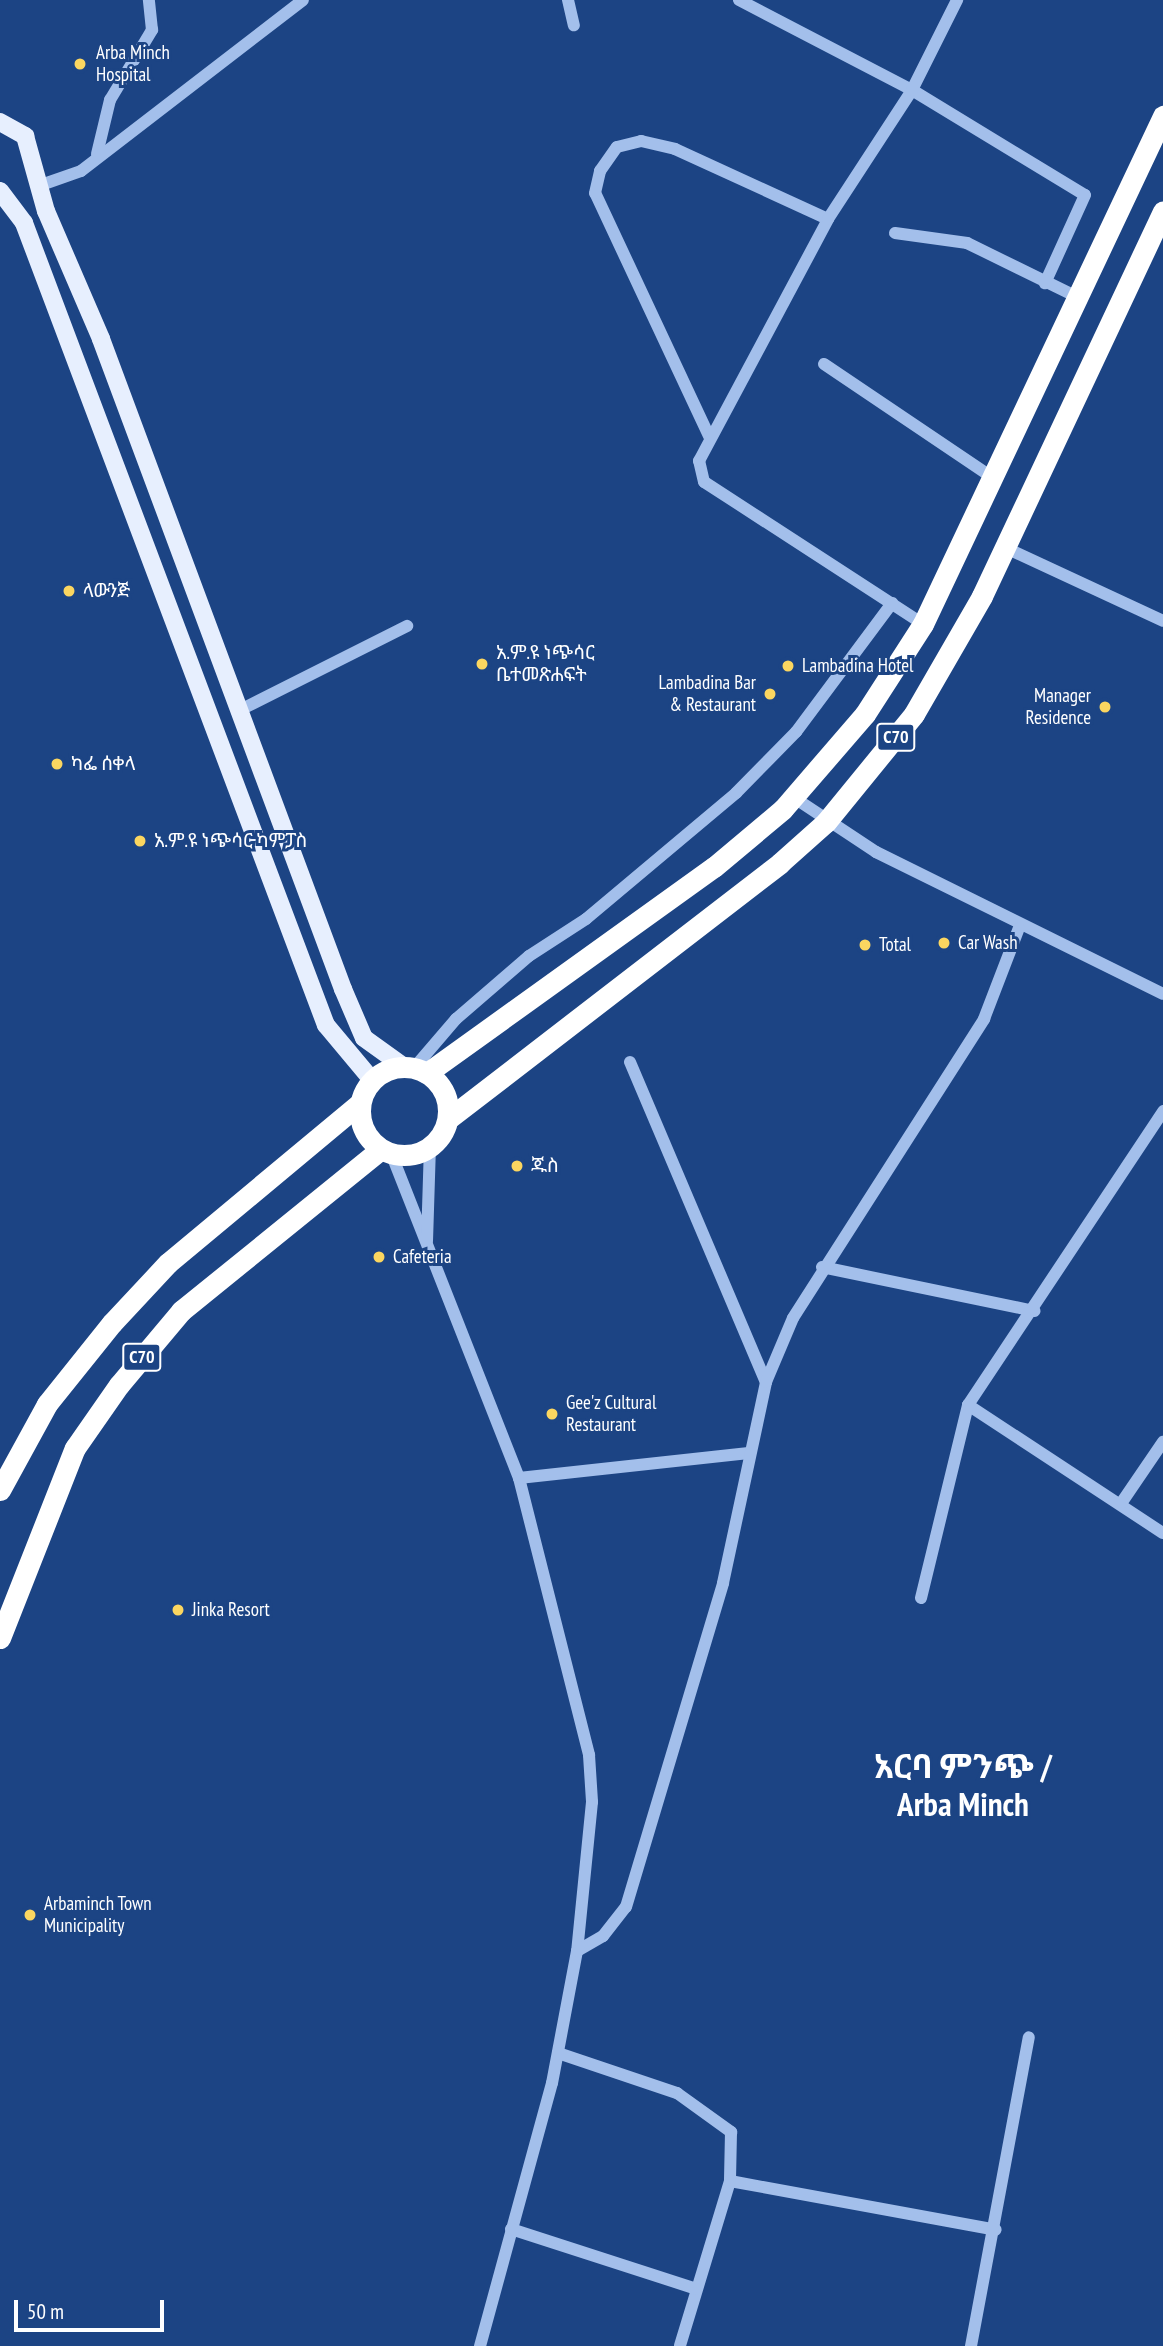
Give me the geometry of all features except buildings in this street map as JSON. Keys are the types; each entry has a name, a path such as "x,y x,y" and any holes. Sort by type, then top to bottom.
{"highway":[{"name":"C70","path":"0,1490 47,1404 112,1323 168,1263 360,1103 372,1080 415,1069 713,867 793,797 865,714 923,624 1163,116"},
{"name":"C70","path":"430,1147 448,1119 826,822 914,714 1006,548 1163,211"},
{"path":"415,1069 445,1092 448,1119"},
{"path":"360,1103 363,1129 386,1151 430,1147"},
{"name":"C70","path":"0,1638 75,1448 119,1385 181,1311 386,1151"}],"main road":[{"path":"0,122 25,136 130,422 242,709 364,1038 415,1069"},
{"path":"0,191 24,223 326,1025 372,1080"}],"street":[{"path":"97,153 110,100 152,30 149,0"},
{"path":"41,185 81,171 97,153 303,0"},
{"path":"568,0 575,24"},
{"path":"739,0 912,90 1085,195 1045,283"},
{"path":"923,624 704,482 699,461 709,436 828,219 912,90 957,0"},
{"path":"709,436 595,193 600,171 617,147 641,141 675,149 828,219"},
{"path":"895,233 967,243 1077,297"},
{"path":"824,364 993,478"},
{"path":"1006,548 1163,621"},
{"path":"415,1069 456,1019 529,956 586,919 736,793 796,732 892,603"},
{"path":"242,709 407,626"},
{"path":"793,797 826,822 1019,928 1163,994"},
{"path":"577,1951 603,1936 626,1907 723,1583 766,1382 822,1267 911,1141 984,1019 1019,928"},
{"path":"630,1062 766,1382"},
{"path":"921,1598 968,1405 1034,1311 1163,1111"},
{"path":"426,1248 430,1147"},
{"path":"386,1151 519,1478 589,1755 592,1802 577,1951 558,2053 480,2346"},
{"path":"822,1267 1034,1311"},
{"path":"968,1405 1122,1503 1163,1533"},
{"path":"1122,1503 1163,1442"},
{"path":"519,1478 749,1453"},
{"path":"971,2346 996,2230 1029,2037"},
{"path":"558,2053 677,2094 718,2119 731,2132 730,2180 680,2346"},
{"path":"730,2180 996,2230"},
{"path":"511,2229 697,2289"}],"place":[{"name":"Arba Minch Hospital","path":"80,64"},
{"name":"ላውንጅ","path":"69,591"},
{"name":"አ.ም.ዩ ነጭሳር ቤተመጽሐፍት","path":"482,664"},
{"name":"Lambadina Hotel","path":"788,666"},
{"name":"Lambadina Bar & Restaurant","path":"770,694"},
{"name":"Manager Residence","path":"1105,707"},
{"name":"ካፌ ሰቀላ","path":"57,764"},
{"name":"አ.ም.ዩ ነጭሳር ካምፓስ","path":"140,841"},
{"name":"Car Wash","path":"944,943"},
{"name":"Total","path":"865,945"},
{"name":"ጁስ","path":"517,1166"},
{"name":"Cafeteria","path":"379,1257"},
{"name":"Gee'z Cultural Restaurant","path":"552,1414"},
{"name":"Jinka Resort","path":"178,1610"},
{"name":"Arbaminch Town Municipality","path":"30,1915"}],"district":[{"name":"አርባ ምንጭ / Arba Minch","path":"963,1785"}]}
